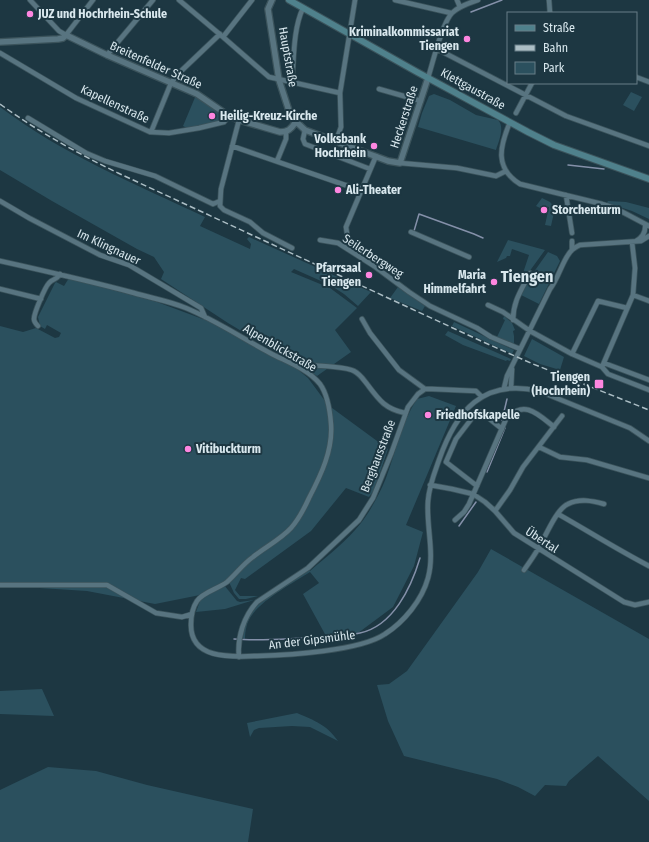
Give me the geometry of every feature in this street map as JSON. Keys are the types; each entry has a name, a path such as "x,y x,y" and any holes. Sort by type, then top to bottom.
{"main road":[{"name":"Klettgaustraße","path":"292,1 428,78 554,144 649,179"}],"street":[{"path":"30,0 59,30 66,35"},
{"path":"0,42 63,38 93,0"},
{"path":"107,56 153,0"},
{"path":"179,0 222,35 269,77 340,93"},
{"path":"151,132 171,83 178,74 222,35 252,0"},
{"name":"Hauptstraße","path":"265,0 268,9 279,80 291,118 295,123"},
{"path":"268,9 272,0"},
{"path":"336,141 341,127 340,93 355,0"},
{"path":"395,0 452,13"},
{"path":"457,0 460,7"},
{"path":"428,78 443,31 452,13 460,7 478,0"},
{"path":"549,0 550,12"},
{"path":"292,82 297,27 299,16 303,8"},
{"name":"Breitenfelder Straße","path":"66,35 107,56 197,94 229,116 280,132 286,132"},
{"path":"437,50 566,116 649,146"},
{"name":"Kapellenstraße","path":"0,53 76,98 151,132 169,133 199,128 224,122 229,116"},
{"path":"637,77 649,82"},
{"name":"Heckerstraße","path":"400,163 428,78"},
{"path":"516,113 531,84"},
{"path":"379,89 421,101"},
{"path":"28,118 86,153 105,161 155,176 213,204 220,201"},
{"path":"239,120 221,189 220,206 224,210 250,222 263,233 292,248"},
{"path":"510,122 501,152 503,167 513,179 520,184 615,208 647,225 641,238 632,242"},
{"path":"277,161 286,139 286,132 291,129 295,123 305,130 395,163 457,168 496,176 506,171"},
{"path":"305,130 303,143 370,169"},
{"path":"232,146 345,185 361,189"},
{"name":"Seilerbergweg","path":"348,240 346,228 376,156"},
{"path":"566,195 572,233"},
{"name":"Im Klingnauer","path":"0,201 100,255 129,265 201,308 205,317"},
{"path":"411,232 469,258"},
{"path":"649,236 641,241 580,245 572,249 520,349 505,381 504,388 526,388 548,394 630,428 649,441"},
{"name":"Seilerbergweg","path":"320,240 338,243 374,266 430,306 477,328 491,337 520,349"},
{"path":"572,241 572,249"},
{"path":"603,365 633,295 635,268 632,242"},
{"name":"Alpenblickstraße","path":"0,261 60,274 183,307 205,317 294,365 312,376 323,388 332,428 329,450 322,473 299,518 289,530 250,559 227,582 219,588 202,596 196,602 192,614"},
{"path":"513,320 513,308 519,292 530,273"},
{"path":"38,326 34,320 34,316 41,299 48,284 56,280 60,274"},
{"path":"0,290 41,299"},
{"path":"633,295 649,301"},
{"path":"572,354 598,301 627,308"},
{"path":"488,305 503,312 530,331 572,354 649,380"},
{"path":"362,319 370,333 399,370 425,389 471,391 476,392 482,397"},
{"path":"294,365 315,365 353,370 362,377 381,402 394,411 405,413"},
{"path":"603,365 608,374 649,390"},
{"path":"511,388 512,368"},
{"name":"An der Gipsmühle","path":"192,614 191,628 195,640 198,645 214,655 240,657 283,656 364,644 384,636 397,625 415,605 428,578 431,554 428,504 430,485 445,444 453,429 467,410 482,397 504,388"},
{"name":"Berghausstraße","path":"240,657 239,650 241,636 245,619 251,608 257,602 308,568 359,520 373,498 391,454 405,413 413,399 425,389"},
{"path":"455,520 464,512 506,419 512,413 519,410 532,410 554,427"},
{"path":"477,486 446,462 456,439 476,413 481,412 502,428"},
{"path":"495,511 510,490 523,467 562,416"},
{"path":"539,447 560,457 593,462 649,478"},
{"name":"Übertal","path":"430,485 473,494 486,502 514,533 538,550 624,602 635,605 649,602"},
{"path":"524,570 538,550 558,514 566,504 575,501 590,501 604,504"},
{"path":"558,514 649,566"},
{"path":"0,585 107,585 156,613 182,617 192,614"}],"green space":[{"path":"631,92 642,97 634,111 623,105"},
{"path":"434,94 450,100 476,115 498,120 501,130 496,150 418,127 429,96"},
{"path":"196,95 223,116 221,121 189,129 183,126"},
{"path":"0,107 24,124 74,154 205,217 200,226 250,249 251,244 247,239 249,237 371,292 358,306 330,285 294,269 291,272 330,288 357,308 335,330 351,352 317,376 228,323 161,279 164,272 154,257 52,201 0,170"},
{"path":"542,198 550,202 555,208 551,226 545,225 549,207 541,206 540,208 536,206"},
{"path":"608,201 626,202 649,208 649,219 632,211 607,203"},
{"path":"508,240 545,250 529,272 523,273 529,255 512,249 510,256 507,256 506,258 497,262"},
{"path":"548,252 557,256 560,261 539,304 521,295 531,276"},
{"path":"69,278 157,302 208,321 297,369 308,378 328,405 388,449 374,490 369,497 346,488 311,531 245,579 241,578 235,590 240,596 258,596 239,599 234,593 229,582 224,585 237,601 254,600 225,609 196,612 200,601 200,595 155,604 87,591 8,586 0,588 0,326 23,332 36,328 55,338 59,337 61,333 47,325 45,329 40,326 38,317 55,283 56,282 64,286"},
{"path":"398,287 425,306 422,311 390,298"},
{"path":"504,316 512,323 515,330 513,331 514,345 497,337 505,320 503,319"},
{"path":"454,322 514,350 512,354 452,326"},
{"path":"448,331 511,359 510,361 506,361 463,345 445,335"},
{"path":"532,339 564,357 560,370 540,364 524,356"},
{"path":"429,396 456,406 406,525 423,532 414,566 393,607 358,633 326,636 303,594 319,583 310,572 263,603 250,617 246,629 245,639 242,638 246,620 258,603 308,569 310,571 343,542 361,523 372,507 384,484 411,408 417,399"},
{"path":"491,549 649,639 649,801 598,756 569,781 566,786 545,785 535,796 518,787 497,779 404,756 388,721 377,685 389,684 407,671 478,572"},
{"path":"42,689 54,716 0,714 0,691"},
{"path":"297,713 324,727 334,735 338,741 310,727 292,726 259,728 254,730 250,737 247,723"},
{"path":"48,767 96,771 147,785 253,809 248,842 0,842 0,790"}],"waterway":[{"path":"471,12 502,0"},
{"path":"568,165 604,169"},
{"path":"414,231 419,214 483,238"},
{"path":"502,420 507,399"},
{"path":"487,472 505,428"},
{"path":"459,526 476,502"},
{"path":"234,639 270,640 332,637 360,633 372,629 382,623 399,604 406,593 420,558"}],"railway":[{"path":"0,104 28,123 87,158 118,173 481,341 533,364 649,410"}],"place":[{"name":"JUZ und Hochrhein-Schule","path":"30,14"},
{"name":"Kriminalkommissariat Tiengen","path":"467,39"},
{"name":"Heilig-Kreuz-Kirche","path":"212,116"},
{"name":"Volksbank Hochrhein","path":"374,146"},
{"name":"Ali-Theater","path":"338,190"},
{"name":"Storchenturm","path":"544,210"},
{"name":"Pfarrsaal Tiengen","path":"369,275"},
{"name":"Maria Himmelfahrt","path":"494,282"},
{"name":"Tiengen (Hochrhein)","path":"599,384"},
{"name":"Friedhofskapelle","path":"428,415"},
{"name":"Vitibuckturm","path":"188,449"}],"district":[{"name":"Tiengen","path":"527,276"}]}
